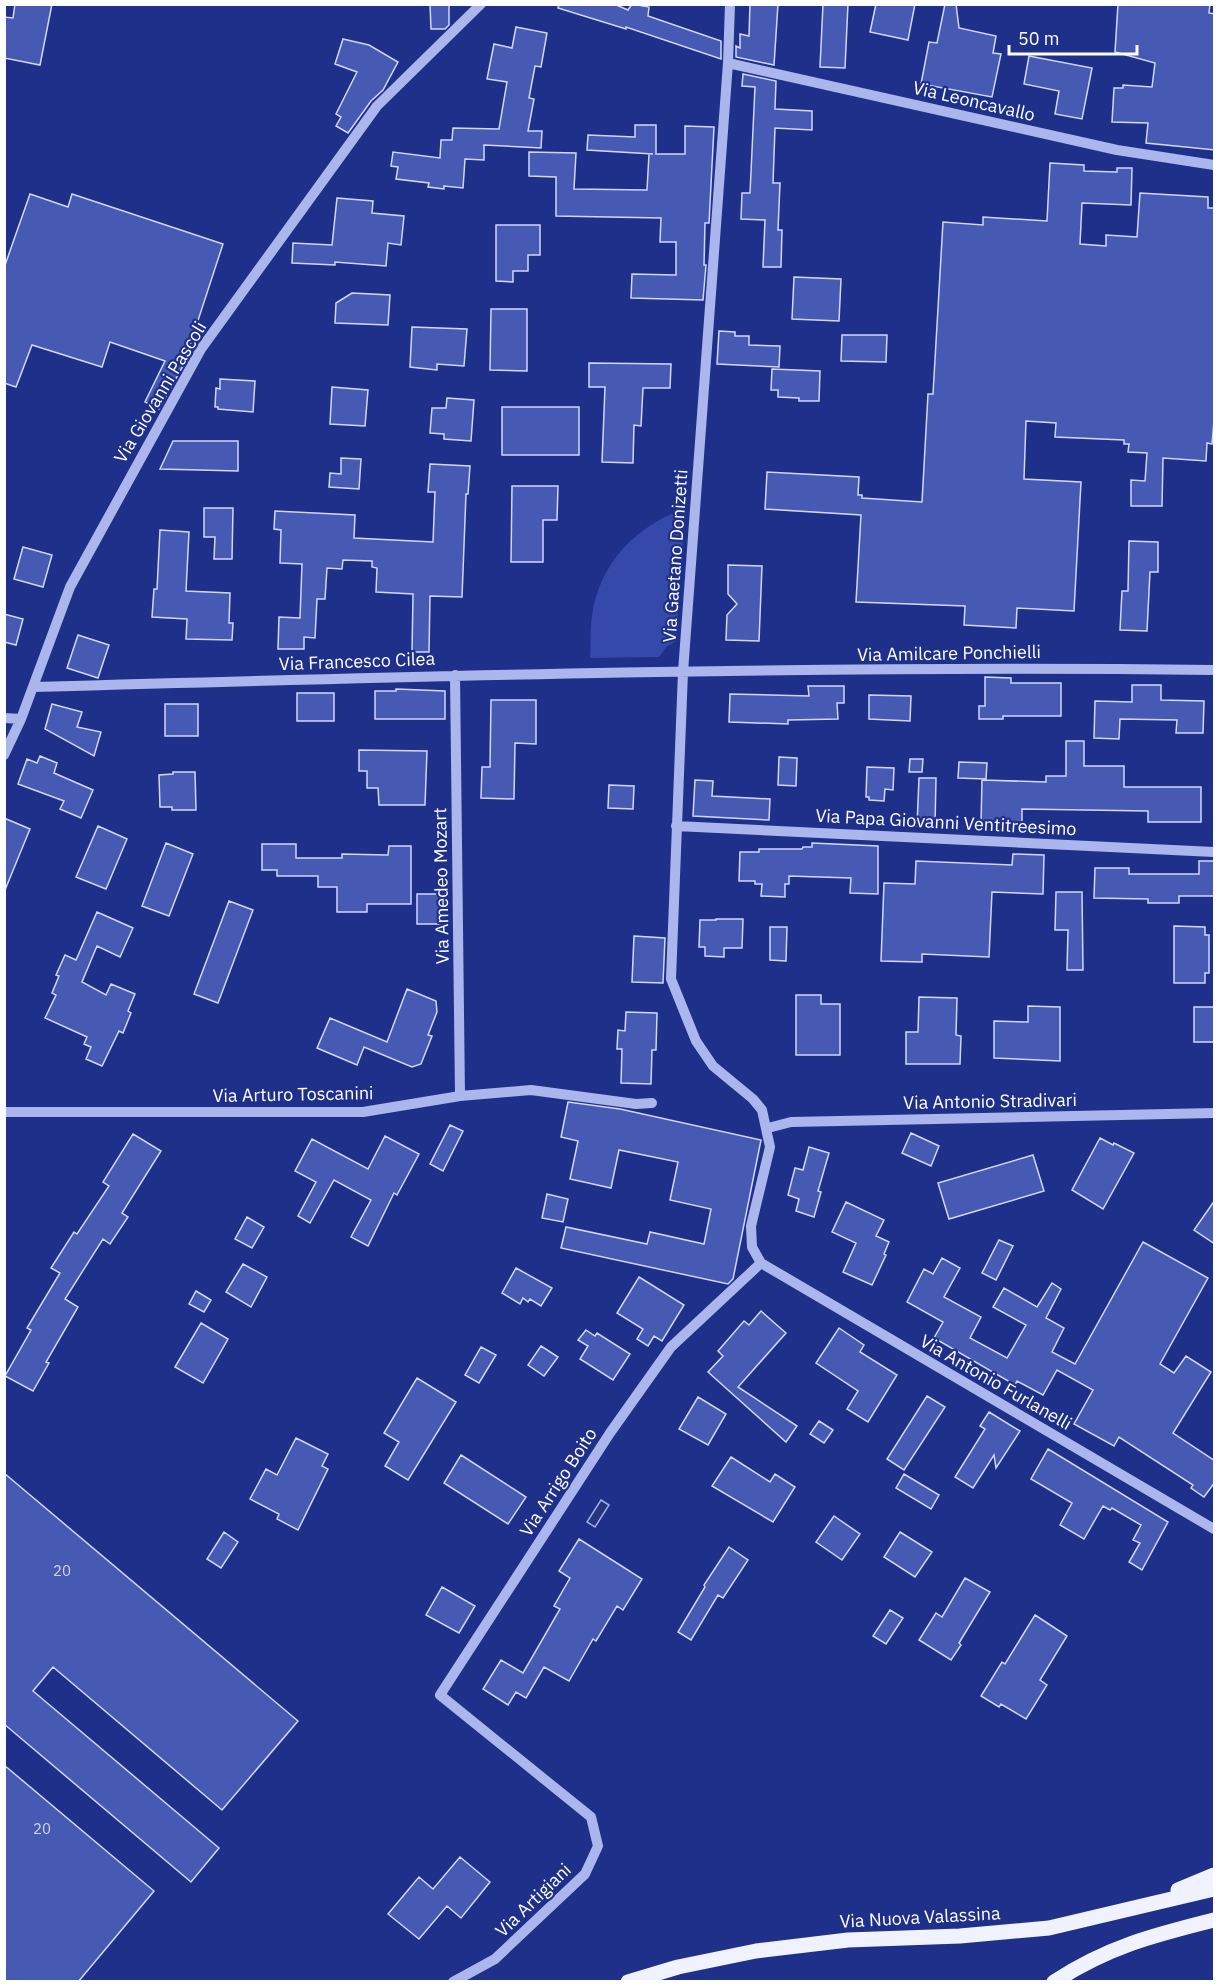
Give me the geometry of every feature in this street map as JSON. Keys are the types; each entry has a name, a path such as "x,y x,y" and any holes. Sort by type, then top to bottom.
{"main road":[{"path":"1138,1906 1215,1875"},
{"name":"Via Nuova Valassina","path":"628,1982 678,1967 756,1951 848,1940 960,1936 1050,1928 1215,1889"},
{"path":"1054,1982 1078,1966 1110,1950 1151,1936 1215,1920"}],"street":[{"name":"Via Giovanni Pascoli","path":"4,755 21,719 70,587 201,349 377,106 481,4"},
{"name":"Via Gaetano Donizetti","path":"730,4 728,63 683,672 671,979 696,1041 713,1066 762,1110 768,1128"},
{"name":"Via Leoncavallo","path":"728,63 1117,150 1215,165"},
{"name":"Via Amilcare Ponchielli","path":"683,672 1038,668 1215,670"},
{"name":"Via Francesco Cilea","path":"33,687 455,675 683,672"},
{"name":"Via Amedeo Mozart","path":"455,675 460,1096"},
{"path":"4,718 21,719"},
{"name":"Via Papa Giovanni Ventitreesimo","path":"676,826 1215,852"},
{"name":"Via Arturo Toscanini","path":"4,1112 363,1112 460,1096 531,1090 636,1104 652,1103"},
{"name":"Via Antonio Stradivari","path":"768,1128 791,1122 1215,1113"},
{"path":"761,1263 752,1247 751,1226 770,1147 768,1128"},
{"name":"Via Antonio Furlanelli","path":"761,1263 1215,1528"},
{"name":"Via Arrigo Boito","path":"591,1817 440,1695 610,1433 671,1347 761,1263"},
{"name":"Via Artigiani","path":"453,1982 495,1959 585,1874 598,1846 591,1817"}],"shaded area":[{"path":"685,509 676,641 666,647 659,657 590,658 591,621 596,597 612,564 636,536 667,516"}],"water":[{"path":"601,1500 609,1505 595,1527 587,1522"}],"building":[{"path":"15,4 52,4 40,65 4,58 4,17 13,18"},
{"path":"430,4 449,4 449,25 445,29 431,29"},
{"path":"559,4 614,4 628,10 632,4 649,7 648,16 721,41 721,59 626,27 626,29 558,8"},
{"path":"750,4 778,4 774,65 736,57 736,46 740,48 740,34 749,36"},
{"path":"823,4 848,4 845,68 820,67"},
{"path":"876,4 915,4 908,40 870,32"},
{"path":"945,4 956,4 959,28 996,36 993,53 1001,54 992,97 921,84 929,42 937,43"},
{"path":"1118,4 1210,4 1209,13 1215,14 1215,150 1146,143 1148,123 1112,122 1114,88 1123,88 1123,85 1152,87 1155,63 1115,52"},
{"path":"516,27 547,33 541,67 535,66 529,98 534,99 528,131 542,131 541,148 484,145 484,160 465,159 463,188 428,187 429,183 396,179 398,167 391,166 393,152 440,158 441,140 452,140 453,128 499,129 507,82 487,79 494,44 512,48"},
{"path":"343,39 369,45 398,62 383,90 371,101 348,133 336,126 341,117 336,114 357,72 335,64"},
{"path":"1029,56 1092,68 1082,119 1055,114 1059,91 1024,84"},
{"path":"743,74 776,81 775,109 812,111 812,130 775,128 773,183 780,183 778,230 782,230 781,267 763,267 765,220 741,219 742,193 750,193 755,87 742,86"},
{"path":"635,125 656,125 656,154 685,154 685,126 714,127 709,223 705,223 704,265 706,265 703,300 631,298 632,274 676,275 676,242 660,242 661,218 556,216 556,177 529,176 529,152 576,153 574,189 647,190 649,154 653,154 587,150 588,135 635,137"},
{"path":"1050,163 1084,165 1084,171 1117,172 1117,168 1132,168 1131,205 1082,203 1080,244 1106,246 1106,235 1137,237 1140,193 1208,197 1208,208 1215,208 1215,409 1212,444 1207,443 1206,461 1163,458 1162,506 1131,506 1131,480 1145,481 1147,453 1128,452 1129,444 1124,444 1124,440 1055,437 1056,423 1026,421 1024,479 1081,482 1074,611 1017,608 1016,628 964,625 965,606 856,602 861,515 765,509 767,472 859,477 858,495 862,495 862,498 922,502 928,394 933,394 943,222 983,225 983,217 1047,221"},
{"path":"30,194 68,207 72,194 223,244 187,354 189,355 159,409 145,402 165,361 110,342 102,367 32,345 16,387 4,383 4,268"},
{"path":"337,198 373,201 372,213 404,216 401,245 388,243 386,266 335,262 335,265 292,263 293,243 332,245"},
{"path":"496,225 540,225 540,255 528,255 528,271 513,271 513,282 496,281"},
{"path":"794,277 841,279 839,321 792,319"},
{"path":"352,293 390,295 388,325 335,323 336,303"},
{"path":"491,309 527,309 527,371 490,370"},
{"path":"412,327 467,329 464,366 437,364 437,370 410,367"},
{"path":"719,331 735,332 735,336 749,336 749,345 780,346 779,367 717,364"},
{"path":"842,335 887,335 886,362 841,361"},
{"path":"589,363 671,364 670,388 643,388 641,426 634,425 633,463 602,462 605,387 589,387"},
{"path":"772,369 820,371 819,401 799,401 799,398 778,397 778,390 771,390"},
{"path":"220,379 255,381 253,412 215,407 216,388 220,389"},
{"path":"332,387 368,390 365,426 330,424"},
{"path":"447,398 474,400 471,441 444,439 444,434 430,433 432,408 446,408"},
{"path":"502,407 579,407 579,455 502,455"},
{"path":"173,441 238,441 238,471 160,469"},
{"path":"341,458 361,459 359,489 329,487 330,473 341,474"},
{"path":"430,464 470,466 468,494 466,494 462,597 430,596 429,652 412,652 413,594 376,592 377,568 372,567 372,561 343,560 342,569 327,568 325,599 317,599 315,638 304,637 304,649 278,649 279,617 300,618 302,564 280,563 281,530 274,529 275,511 355,515 354,538 433,542 435,492 428,492"},
{"path":"512,486 558,486 557,520 543,520 543,562 511,562"},
{"path":"204,508 233,508 232,559 214,559 215,537 204,537"},
{"path":"160,530 189,532 186,591 230,593 229,623 233,623 232,640 186,639 187,619 152,617 154,589 157,589"},
{"path":"1129,541 1158,542 1158,572 1150,572 1147,631 1120,630 1122,591 1128,591"},
{"path":"23,547 52,555 43,587 14,579"},
{"path":"728,565 762,566 759,641 726,640 727,615 737,604 728,594"},
{"path":"4,614 23,619 16,645 4,642"},
{"path":"78,635 109,645 98,678 67,668"},
{"path":"985,677 1011,678 1011,683 1061,683 1061,716 1003,716 1003,719 979,719 979,706 985,706"},
{"path":"1132,685 1161,685 1161,700 1204,701 1203,733 1176,733 1177,720 1120,719 1119,739 1094,738 1095,701 1132,702"},
{"path":"808,686 844,686 844,703 837,703 838,719 788,720 788,724 729,722 730,694 809,696"},
{"path":"396,689 445,691 445,719 375,719 375,691 396,691"},
{"path":"297,693 334,693 334,721 297,721"},
{"path":"869,695 911,696 910,721 869,719"},
{"path":"491,700 536,700 536,744 515,743 514,799 481,798 482,767 490,767"},
{"path":"52,704 82,712 77,727 101,732 94,756 45,729"},
{"path":"165,704 198,704 198,736 165,736"},
{"path":"1066,741 1084,741 1084,766 1124,766 1124,787 1201,787 1201,822 1148,822 1148,811 1022,809 1022,825 981,823 982,780 1046,782 1046,776 1066,776"},
{"path":"359,750 427,751 425,805 379,805 378,788 367,788 367,771 359,771"},
{"path":"40,756 57,763 54,773 93,790 81,818 60,809 64,801 18,784 27,759 37,763"},
{"path":"779,757 797,758 796,786 778,785"},
{"path":"910,759 923,759 922,772 909,772"},
{"path":"959,762 987,763 986,779 958,778"},
{"path":"867,767 894,768 893,790 885,789 884,801 869,800 869,797 866,797"},
{"path":"173,772 195,772 196,810 172,810 172,807 160,807 159,775 173,774"},
{"path":"919,778 936,778 935,826 917,826"},
{"path":"695,780 713,781 712,796 770,799 769,820 693,816"},
{"path":"609,785 634,786 633,809 608,808"},
{"path":"4,818 30,829 5,890 4,890"},
{"path":"98,826 127,839 106,889 76,877"},
{"path":"166,843 193,854 169,916 142,906"},
{"path":"812,843 878,846 878,894 850,893 851,878 789,876 789,884 785,884 785,897 761,896 762,884 755,884 755,881 739,881 740,852 759,852 759,849 802,849 812,847"},
{"path":"262,844 296,844 296,858 342,858 342,854 388,855 389,846 411,846 411,904 367,904 367,912 337,912 337,887 318,887 318,876 277,876 277,870 262,870"},
{"path":"1013,854 1044,855 1043,894 992,892 989,957 922,954 922,962 881,961 884,883 915,884 916,861 1012,865"},
{"path":"1199,861 1215,861 1215,896 1179,896 1179,903 1148,903 1148,899 1094,898 1095,868 1129,868 1129,874 1199,874"},
{"path":"1056,892 1082,892 1083,970 1067,970 1068,930 1055,930"},
{"path":"417,894 445,894 445,924 417,924"},
{"path":"229,901 253,910 218,1003 194,994"},
{"path":"97,912 133,928 120,957 97,946 82,982 106,995 111,984 135,994 123,1033 119,1031 102,1066 86,1059 91,1047 84,1044 87,1037 45,1018 56,995 52,993 59,976 56,975 65,955 76,960"},
{"path":"743,919 742,948 724,948 724,957 705,956 705,947 699,947 700,920"},
{"path":"1174,926 1205,927 1205,935 1209,935 1209,973 1205,973 1205,983 1174,983"},
{"path":"770,927 787,927 786,961 770,960"},
{"path":"634,936 665,938 663,983 632,982"},
{"path":"407,989 436,1001 437,1012 428,1035 432,1036 421,1064 412,1067 364,1047 357,1065 317,1048 330,1018 387,1042"},
{"path":"796,995 821,995 821,1004 840,1004 840,1055 796,1055"},
{"path":"919,997 957,998 956,1035 961,1036 960,1064 906,1064 906,1032 918,1032"},
{"path":"1028,1006 1060,1007 1060,1061 994,1058 994,1021 1028,1022"},
{"path":"1194,1007 1215,1007 1215,1042 1194,1042"},
{"path":"626,1012 657,1013 656,1050 652,1050 651,1084 621,1083 622,1049 617,1049 618,1030 625,1031"},
{"path":"568,1102 620,1109 761,1140 733,1279 728,1284 561,1248 566,1227 647,1244 650,1232 704,1244 711,1209 670,1200 678,1162 619,1150 611,1188 570,1179 578,1141 561,1137"},
{"path":"450,1125 463,1131 443,1171 430,1164"},
{"path":"911,1133 939,1146 931,1166 902,1153"},
{"path":"133,1134 161,1151 122,1213 128,1217 110,1244 103,1239 65,1299 78,1307 46,1362 49,1363 33,1391 5,1376 31,1330 27,1328 60,1273 51,1268 74,1232 77,1234 109,1186 103,1182"},
{"path":"385,1136 419,1154 397,1195 394,1193 368,1246 351,1237 371,1200 334,1180 310,1223 298,1216 316,1182 295,1171 312,1139 368,1169"},
{"path":"1100,1138 1134,1153 1103,1209 1072,1190"},
{"path":"809,1147 829,1153 818,1191 821,1192 814,1217 796,1211 799,1199 788,1195 795,1168 803,1170"},
{"path":"1033,1155 1044,1191 949,1219 938,1183"},
{"path":"547,1194 568,1199 563,1222 542,1218"},
{"path":"1215,1200 1215,1244 1194,1230"},
{"path":"846,1202 884,1220 876,1236 889,1242 884,1254 886,1255 872,1285 843,1272 856,1243 832,1232"},
{"path":"247,1217 264,1227 252,1248 235,1239"},
{"path":"999,1240 1013,1246 996,1280 982,1273"},
{"path":"1143,1242 1208,1278 1160,1364 1174,1373 1186,1356 1211,1372 1173,1433 1215,1461 1215,1482 1204,1497 1191,1488 1193,1485 1119,1437 1114,1446 1074,1424 1093,1390 1057,1370 1043,1395 1017,1381 1015,1385 934,1338 943,1322 907,1302 924,1269 933,1274 942,1258 960,1268 944,1297 981,1317 970,1338 1007,1358 1026,1325 993,1307 1004,1288 1037,1307 1052,1283 1061,1289 1046,1318 1064,1328 1052,1352 1075,1364"},
{"path":"243,1264 267,1277 251,1307 226,1292"},
{"path":"516,1268 552,1288 541,1306 530,1299 528,1302 523,1298 520,1304 502,1293"},
{"path":"639,1277 684,1305 662,1341 654,1336 648,1346 637,1339 643,1329 617,1313"},
{"path":"196,1291 211,1300 204,1312 189,1304"},
{"path":"761,1311 786,1333 738,1387 797,1426 786,1442 708,1372 723,1356 718,1351 744,1321 749,1325"},
{"path":"201,1323 228,1339 203,1383 175,1367"},
{"path":"839,1328 864,1345 860,1352 897,1375 868,1422 847,1409 858,1391 816,1363"},
{"path":"586,1330 595,1336 597,1333 630,1354 613,1380 580,1359 588,1346 578,1340"},
{"path":"541,1346 558,1357 544,1376 528,1365"},
{"path":"481,1347 496,1355 479,1383 465,1375"},
{"path":"417,1378 456,1402 408,1480 385,1466 399,1442 384,1433"},
{"path":"927,1396 945,1407 904,1470 887,1459"},
{"path":"698,1397 726,1414 708,1445 679,1429"},
{"path":"989,1412 1020,1431 996,1468 994,1455 973,1488 955,1477 985,1429 980,1426"},
{"path":"819,1421 833,1430 824,1443 810,1434"},
{"path":"296,1438 328,1454 322,1466 328,1469 298,1530 277,1519 279,1514 250,1499 266,1469 277,1475"},
{"path":"1048,1449 1168,1522 1142,1570 1129,1562 1140,1543 1133,1540 1141,1525 1112,1508 1110,1510 1103,1506 1084,1539 1060,1525 1072,1503 1031,1479"},
{"path":"461,1455 526,1497 508,1524 444,1483"},
{"path":"731,1457 770,1482 775,1474 795,1487 773,1522 712,1486"},
{"path":"4,1473 298,1721 222,1810 53,1667 33,1691 219,1848 191,1882 4,1724"},
{"path":"904,1474 939,1495 931,1509 896,1488"},
{"path":"834,1516 860,1534 842,1560 816,1542"},
{"path":"224,1532 238,1542 221,1568 207,1559"},
{"path":"900,1532 932,1552 915,1577 884,1557"},
{"path":"579,1539 642,1579 623,1610 617,1606 596,1641 593,1639 569,1681 544,1667 526,1698 516,1692 508,1705 483,1689 501,1660 523,1673 560,1609 554,1606 570,1578 559,1571"},
{"path":"729,1547 748,1560 723,1598 718,1595 691,1640 678,1632 705,1587 704,1585"},
{"path":"965,1578 990,1592 951,1660 919,1640 936,1613 942,1617"},
{"path":"442,1587 475,1606 459,1633 426,1615"},
{"path":"890,1610 903,1618 886,1644 873,1636"},
{"path":"1035,1615 1067,1636 1040,1680 1047,1685 1026,1719 1001,1704 999,1707 981,1696 1002,1662 1005,1664"},
{"path":"4,1765 154,1891 78,1982 4,1982"},
{"path":"460,1857 490,1882 461,1918 447,1906 419,1939 388,1914 419,1877 433,1889"}]}
